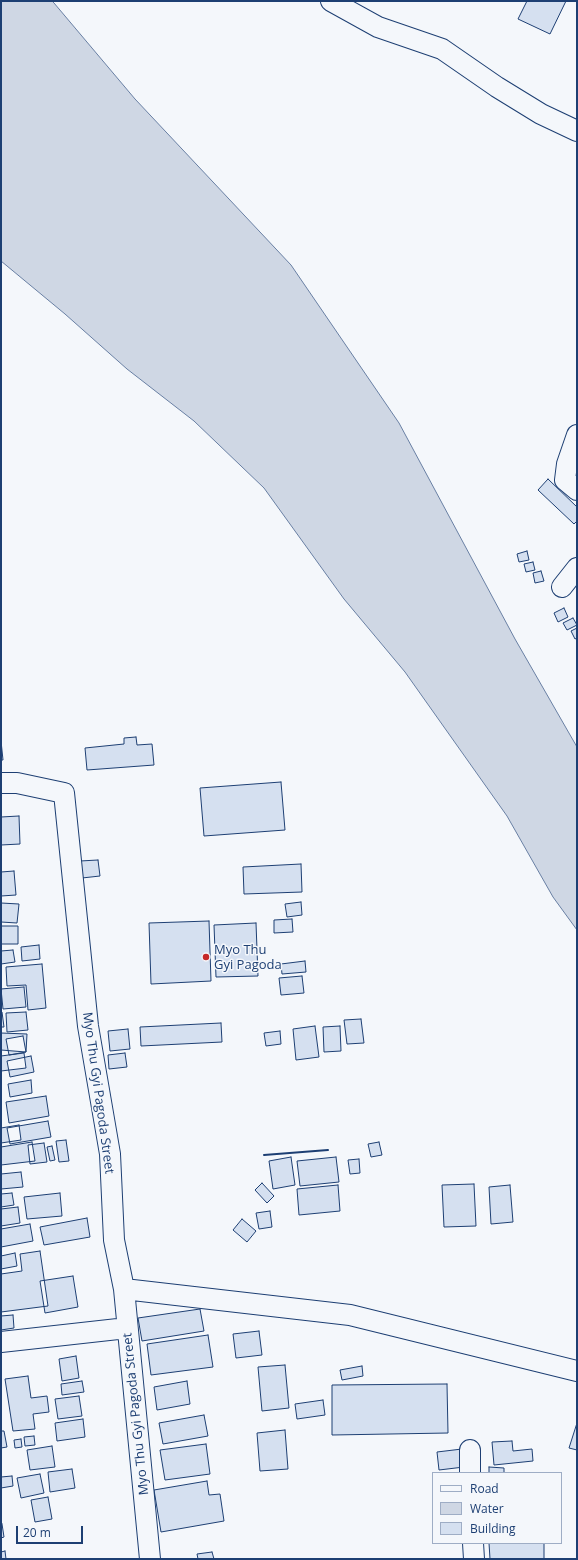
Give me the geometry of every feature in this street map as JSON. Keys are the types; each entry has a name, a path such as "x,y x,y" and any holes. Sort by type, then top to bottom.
{"street":[{"path":"331,1 378,26 442,49 497,87 541,114 577,131"},
{"path":"577,434 567,464 565,480 577,490"},
{"path":"562,587 577,568"},
{"name":"Myo Thu Gyi Pagoda Street","path":"1,783 17,783 64,793 88,1026 110,1154 114,1240 124,1289 150,1559"},
{"path":"124,1289 350,1315 577,1371"},
{"path":"1,1342 127,1328"},
{"path":"470,1450 470,1472"},
{"path":"473,1544 474,1559"}],"water":[{"path":"1,1 52,1 54,3 135,99 291,265 399,423 515,639 577,747 577,930 553,897 507,816 405,672 344,599 264,488 194,421 127,369 65,314 1,261"}],"building":[{"path":"527,1 566,1 550,34 518,19"},
{"path":"548,479 577,507 577,521 574,524 538,490"},
{"path":"527,551 529,560 519,562 517,554"},
{"path":"533,562 535,570 526,572 524,564"},
{"path":"541,571 544,581 535,583 533,573"},
{"path":"564,608 568,617 558,622 554,613"},
{"path":"573,618 577,625 567,630 563,623"},
{"path":"577,628 577,638 575,639 571,631"},
{"path":"136,737 137,745 152,744 154,765 87,770 85,748 124,744 124,738"},
{"path":"1,741 3,760 1,760"},
{"path":"281,782 285,830 204,836 200,788"},
{"path":"19,816 20,844 1,845 1,817"},
{"path":"98,860 100,876 82,878 80,861"},
{"path":"301,864 302,892 244,894 243,867"},
{"path":"14,871 16,895 1,896 1,872"},
{"path":"301,902 302,915 287,917 285,904"},
{"path":"1,903 19,904 17,923 1,922"},
{"path":"292,919 293,932 274,933 274,920"},
{"path":"209,921 211,981 151,984 149,923"},
{"path":"256,923 258,976 216,977 214,925"},
{"path":"1,926 18,926 18,944 1,944"},
{"path":"39,945 40,959 22,961 21,947"},
{"path":"13,950 15,962 1,964 1,951"},
{"path":"305,961 306,972 282,974 281,964"},
{"path":"42,964 46,1008 28,1010 26,985 7,986 6,967"},
{"path":"302,976 304,993 281,995 279,978"},
{"path":"24,987 26,1007 3,1009 1,989"},
{"path":"2,1012 4,1027 1,1027"},
{"path":"26,1012 28,1030 7,1032 6,1013"},
{"path":"361,1019 364,1043 347,1044 344,1020"},
{"path":"221,1023 222,1042 141,1046 140,1027"},
{"path":"315,1026 319,1057 296,1060 293,1029"},
{"path":"340,1026 341,1051 324,1052 323,1027"},
{"path":"128,1029 130,1049 110,1051 108,1031"},
{"path":"280,1031 281,1044 266,1046 264,1033"},
{"path":"1,1033 27,1034 26,1052 1,1050"},
{"path":"23,1036 26,1052 9,1055 6,1039"},
{"path":"24,1053 26,1068 1,1071 1,1056"},
{"path":"125,1053 127,1067 109,1069 108,1055"},
{"path":"31,1056 34,1072 10,1077 7,1061"},
{"path":"31,1080 32,1093 10,1097 8,1084"},
{"path":"46,1096 49,1116 9,1123 6,1102"},
{"path":"48,1121 51,1137 10,1144 7,1128"},
{"path":"19,1125 21,1140 1,1143 1,1128"},
{"path":"66,1140 69,1161 59,1162 56,1141"},
{"path":"32,1142 35,1161 1,1165 1,1147"},
{"path":"379,1142 382,1155 371,1157 368,1144"},
{"path":"44,1143 47,1162 30,1164 28,1145"},
{"path":"52,1146 55,1160 50,1161 47,1147"},
{"path":"291,1157 295,1185 273,1189 269,1161"},
{"path":"336,1157 339,1182 300,1186 297,1161"},
{"path":"359,1159 360,1173 350,1174 348,1160"},
{"path":"21,1172 23,1187 1,1189 1,1174"},
{"path":"262,1183 274,1196 267,1203 255,1190"},
{"path":"474,1184 476,1226 444,1227 442,1185"},
{"path":"338,1185 340,1211 299,1215 297,1189"},
{"path":"510,1185 513,1222 491,1224 489,1187"},
{"path":"12,1193 14,1205 1,1207 1,1194"},
{"path":"60,1193 62,1216 27,1219 24,1197"},
{"path":"18,1207 20,1223 1,1226 1,1209"},
{"path":"270,1211 272,1227 259,1229 256,1213"},
{"path":"87,1218 90,1237 44,1245 40,1227"},
{"path":"242,1219 256,1231 247,1242 233,1230"},
{"path":"30,1224 33,1241 1,1247 1,1229"},
{"path":"40,1251 48,1306 1,1312 1,1274 22,1271 20,1254"},
{"path":"15,1253 17,1266 1,1269 1,1256"},
{"path":"73,1276 78,1307 45,1313 40,1281"},
{"path":"200,1309 204,1331 142,1341 138,1318"},
{"path":"13,1315 14,1328 1,1330 1,1316"},
{"path":"259,1331 262,1355 236,1358 233,1334"},
{"path":"208,1335 213,1367 151,1375 147,1344"},
{"path":"76,1356 79,1378 62,1381 59,1359"},
{"path":"285,1365 289,1408 262,1411 258,1367"},
{"path":"362,1366 363,1376 342,1380 340,1370"},
{"path":"28,1376 31,1398 47,1396 49,1412 33,1414 35,1429 13,1431 5,1379"},
{"path":"82,1381 84,1392 62,1395 61,1384"},
{"path":"187,1381 190,1404 157,1410 154,1387"},
{"path":"447,1384 448,1433 332,1435 332,1385"},
{"path":"79,1396 82,1416 58,1419 55,1399"},
{"path":"323,1400 325,1415 297,1419 295,1404"},
{"path":"204,1415 208,1436 163,1444 159,1423"},
{"path":"83,1419 85,1437 57,1441 55,1423"},
{"path":"577,1423 577,1450 569,1448"},
{"path":"285,1430 288,1469 260,1471 257,1433"},
{"path":"1,1431 4,1431 7,1447 1,1448"},
{"path":"34,1436 35,1445 25,1446 24,1437"},
{"path":"21,1439 22,1447 15,1448 14,1440"},
{"path":"512,1441 513,1451 532,1449 533,1461 494,1465 492,1442"},
{"path":"206,1444 210,1474 165,1480 160,1450"},
{"path":"52,1446 55,1467 30,1470 27,1450"},
{"path":"462,1449 464,1467 439,1470 437,1452"},
{"path":"489,1467 504,1468 504,1472 489,1472"},
{"path":"72,1469 75,1488 50,1492 48,1472"},
{"path":"40,1474 44,1493 21,1498 17,1478"},
{"path":"12,1476 13,1486 1,1488 1,1477"},
{"path":"207,1481 209,1495 220,1494 224,1521 161,1532 154,1490"},
{"path":"48,1497 52,1519 35,1522 31,1500"},
{"path":"2,1524 4,1537 1,1538 1,1525"},
{"path":"489,1544 544,1544 544,1559 490,1559"},
{"path":"5,1551 6,1559 1,1559 1,1552"},
{"path":"212,1552 214,1559 198,1559 197,1554"}],"wall":[{"path":"264,1155 328,1150"}],"place":[{"name":"Myo Thu Gyi Pagoda","path":"206,957"}]}
